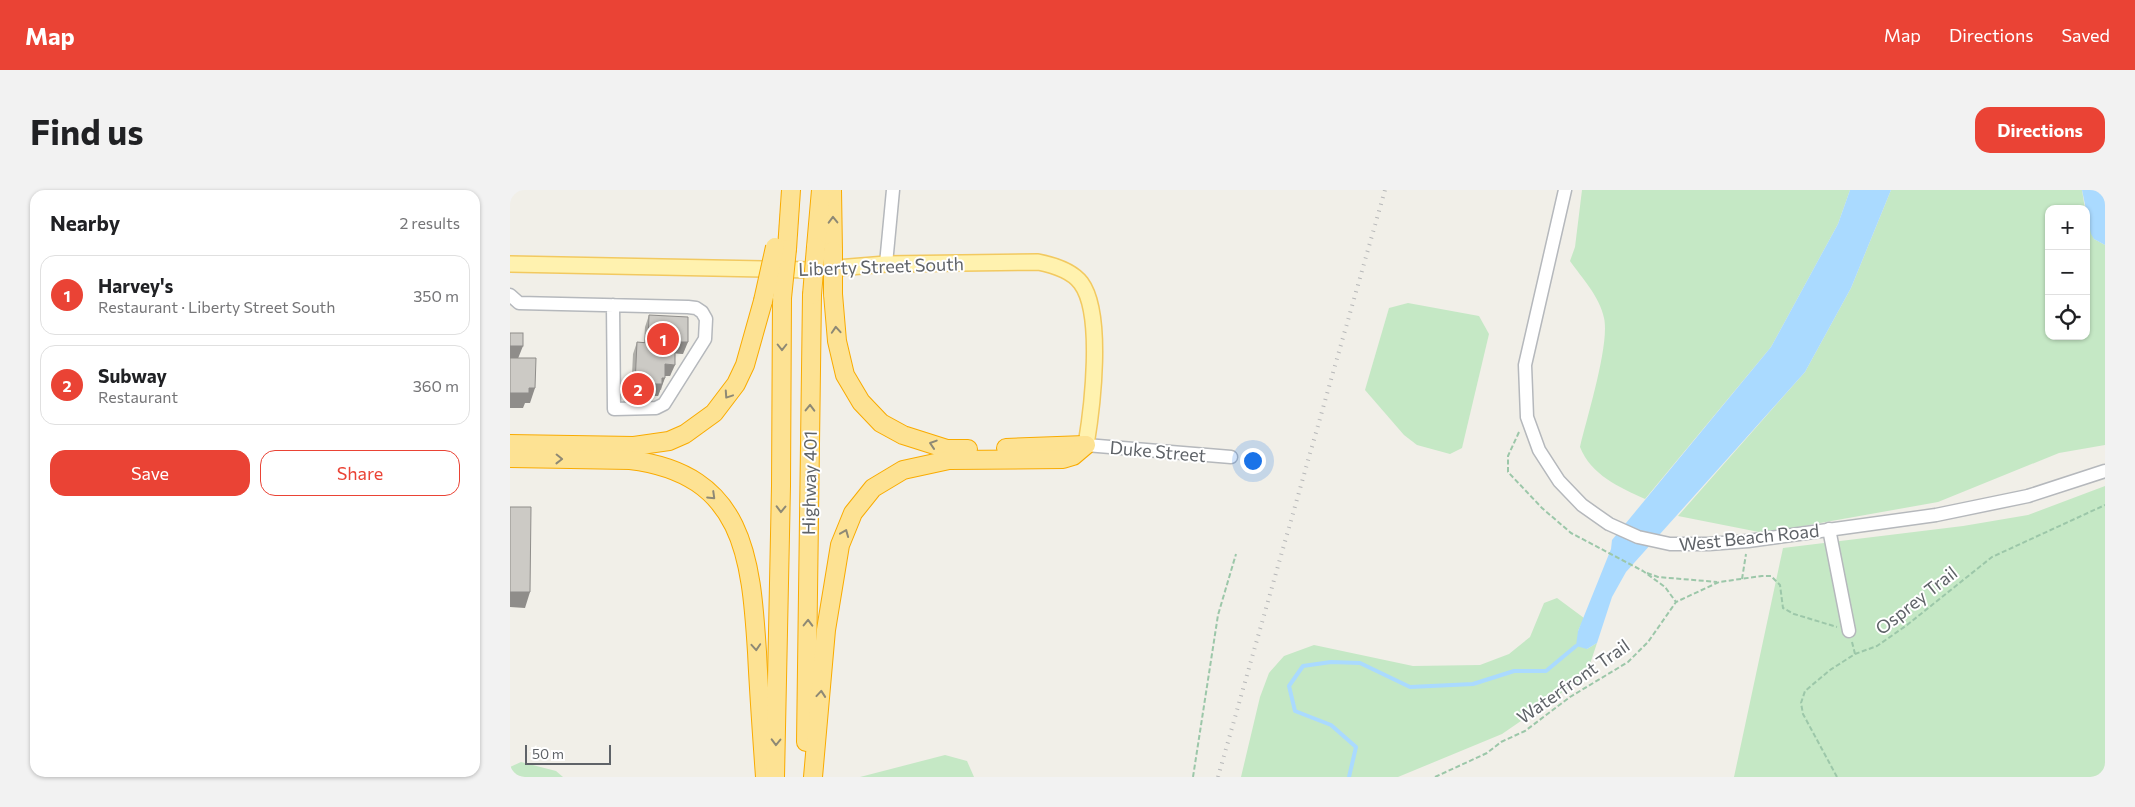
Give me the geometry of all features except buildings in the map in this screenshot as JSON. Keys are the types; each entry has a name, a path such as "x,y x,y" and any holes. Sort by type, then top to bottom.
{"highway":[{"path":"510,444 634,446 660,443 685,434 714,413 736,384 745,365 763,301 781,248 780,190"},
{"name":"Highway 401","path":"775,777 781,496 781,248 791,190"},
{"name":"Highway 401","path":"805,777 812,295 821,190"},
{"path":"832,190 837,341 845,376 861,402 881,423 903,435 947,449 1086,446"},
{"path":"813,777 826,630 840,545 853,513 868,494 873,488 903,470 949,460 1062,459 1073,456 1086,446"},
{"path":"510,458 648,462 684,474 713,496 726,510 736,526 743,546 753,593 765,777"}],"main road":[{"name":"Liberty Street South","path":"510,264 812,270 886,264 1038,262 1054,265 1081,282 1091,307 1095,358 1092,408 1086,446"}],"street":[{"path":"886,264 893,190"},
{"name":"West Beach Road","path":"1565,190 1525,365 1527,417 1539,450 1559,481 1582,505 1610,524 1638,537 1670,544 1748,541 1936,515 2028,496 2105,472"},
{"path":"510,295 519,303 613,305 696,308 702,312 706,319 706,339 664,404 656,408 614,409 613,305"},
{"name":"Duke Street","path":"1086,446 1231,457"},
{"path":"1829,529 1850,631"}],"path":[{"path":"1527,417 1508,456 1508,472 1542,508 1571,533 1643,571 1665,586 1676,602 1719,582"},
{"name":"Osprey Trail","path":"1837,777 1803,714 1801,703 1805,691 1842,662 1855,654 1877,646 1907,625 1992,557 2105,505"},
{"path":"1742,579 1748,541"},
{"path":"1193,777 1218,615 1236,554"},
{"path":"1643,571 1658,576 1719,582 1770,576 1780,585 1783,608 1798,615 1850,631"},
{"name":"Waterfront Trail","path":"1435,777 1526,731 1570,698 1628,662 1648,642 1676,602"}],"green space":[{"path":"1582,190 1850,190 1838,224 1771,347 1645,499 1616,485 1599,473 1585,457 1580,447 1601,362 1605,330 1604,318 1599,303 1570,261 1575,247"},
{"path":"1891,190 2082,190 2084,205 2045,205 2045,340 2090,340 2090,226 2094,239 2105,245 2105,445 2059,453 1938,502 1764,533 1678,516 1805,372 1851,288"},
{"path":"1408,303 1479,316 1489,334 1462,448 1450,454 1417,445 1404,435 1365,390 1389,308"},
{"path":"2105,486 2105,777 1734,777 1783,548 1963,526 2028,515"},
{"path":"1557,598 1584,618 1578,631 1587,649 1597,643 1586,676 1502,734 1398,777 1241,777 1260,697 1269,673 1284,656 1314,645 1413,666 1480,665 1509,654 1530,637 1544,603"},
{"path":"945,755 967,761 974,777 860,777"},
{"path":"521,762 556,771 563,777 510,777 510,767"}],"water":[{"path":"1850,190 1891,190 1851,288 1805,372 1626,572 1612,597 1597,643 1587,649 1576,646 1578,631 1611,549 1612,540 1771,347 1838,224"},
{"path":"2082,190 2105,190 2105,245 2094,239 2091,234 2090,205 2085,205"}],"waterway":[{"path":"1349,777 1356,747 1331,725 1295,711 1289,686 1303,666 1331,662 1360,663 1410,687 1473,684 1514,671 1546,671 1576,646"}],"railway":[{"path":"1218,777 1385,190"}],"place":[{"name":"Harvey's","path":"663,339"},
{"name":"Subway","path":"638,389"}]}
